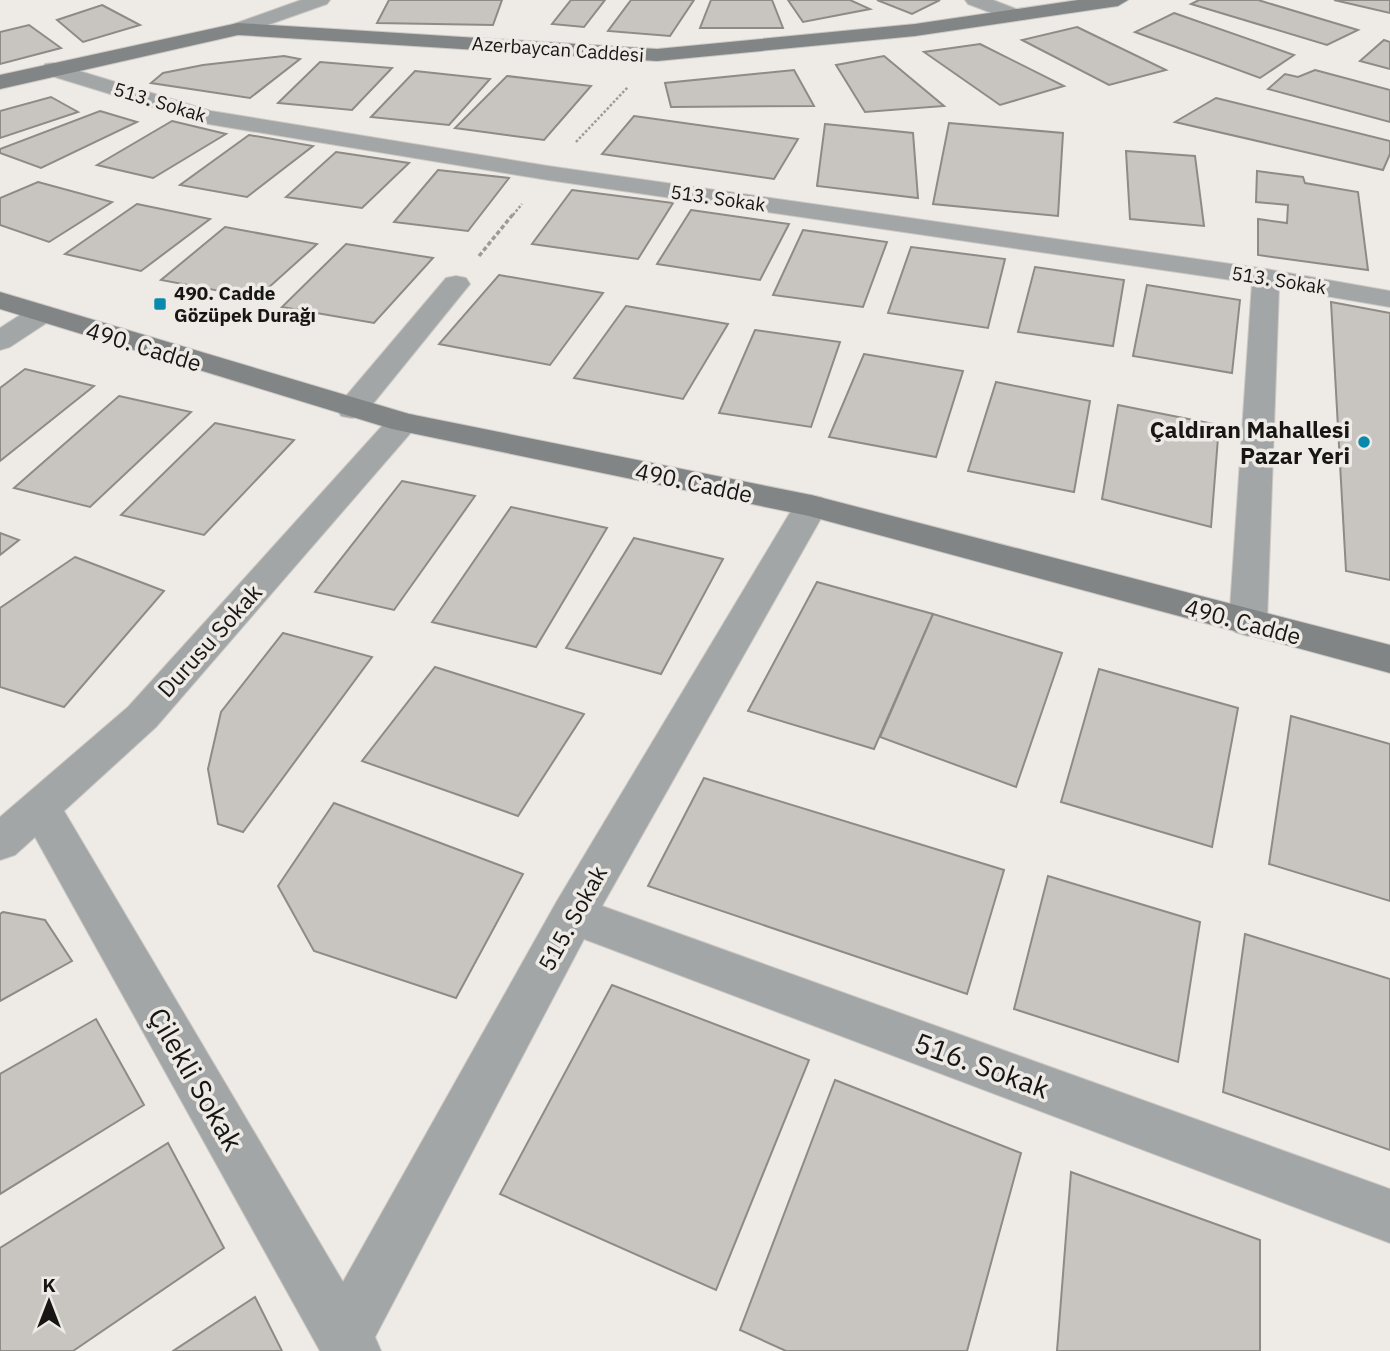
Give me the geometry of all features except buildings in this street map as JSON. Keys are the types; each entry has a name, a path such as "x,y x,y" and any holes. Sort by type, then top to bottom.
{"street":[{"path":"238,29 320,0"},
{"path":"975,0 1017,16"},
{"name":"Azerbaycan Caddesi","path":"0,82 238,29 657,55 915,30 1118,0"},
{"name":"513. Sokak","path":"53,69 208,117 548,173 1266,277 1390,299"},
{"path":"1248,623 1266,277"},
{"path":"352,409 456,284"},
{"name":"490. Cadde","path":"0,300 352,409 403,422 810,506 1390,659"},
{"path":"0,341 41,314"},
{"name":"Durusu Sokak","path":"0,843 142,717 403,422"},
{"name":"515. Sokak","path":"348,1344 573,915 810,506"},
{"name":"Çilekli Sokak","path":"40,807 348,1344"},
{"name":"516. Sokak","path":"573,915 1390,1216"}],"place":[{"name":"490. Cadde Gözüpek Durağı","path":"160,304"},
{"name":"Çaldıran Mahallesi Pazar Yeri","path":"1364,442"}]}
